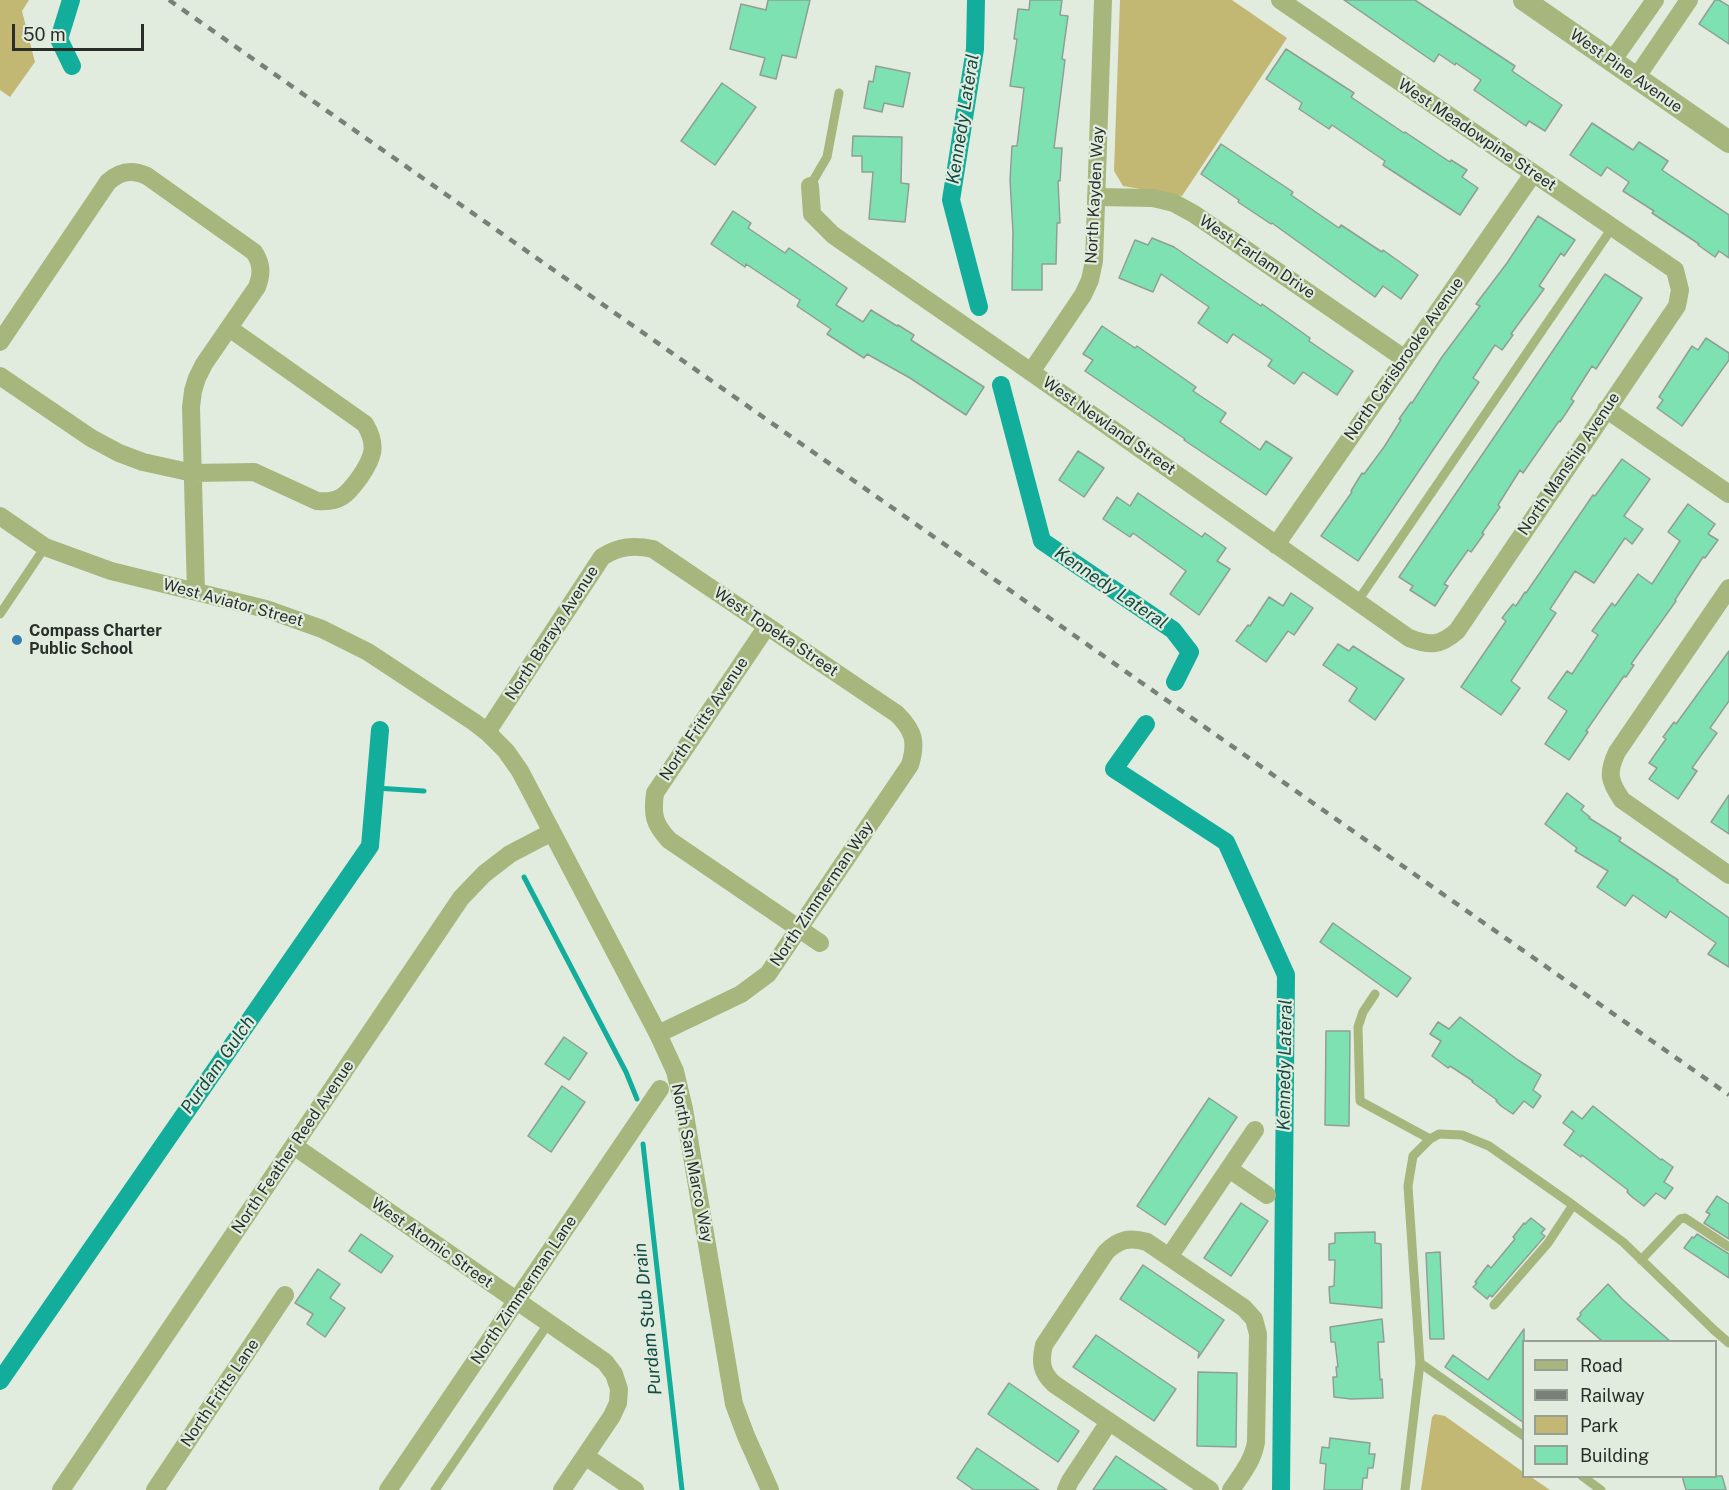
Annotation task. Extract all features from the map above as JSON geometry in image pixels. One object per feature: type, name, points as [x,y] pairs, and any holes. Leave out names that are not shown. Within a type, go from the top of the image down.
[{"type":"street","name":"North Kayden Way","points":[[1031,372],[1083,295],[1090,280],[1094,261],[1103,0]]},
{"type":"street","name":"West Meadowpine Street","points":[[1280,0],[1675,270]]},
{"type":"street","name":"West Pine Avenue","points":[[1524,0],[1729,142]]},
{"type":"street","points":[[1612,61],[1655,0]]},
{"type":"street","points":[[1636,78],[1689,0]]},
{"type":"street","points":[[0,342],[114,176],[127,172],[147,176],[249,248],[258,259],[261,266],[257,287],[204,364],[193,391],[191,407],[196,592]]},
{"type":"street","name":"North Carisbrooke Avenue","points":[[1276,544],[1533,174]]},
{"type":"street","name":"West Newland Street","points":[[810,186],[812,214],[833,235],[1409,638],[1421,643],[1434,644]]},
{"type":"street","name":"West Farlam Drive","points":[[1096,197],[1153,198],[1184,208],[1405,359]]},
{"type":"street","name":"North Manship Avenue","points":[[1434,644],[1447,639],[1457,630],[1677,306],[1680,290],[1675,270]]},
{"type":"street","points":[[0,376],[91,438],[119,453],[151,464],[193,473],[254,472],[317,501],[337,500],[348,493],[368,466],[373,451],[373,443],[365,424],[229,328]]},
{"type":"street","points":[[1606,409],[1729,494]]},
{"type":"street","name":"West Aviator Street","points":[[0,516],[45,548],[111,571],[266,609],[322,629],[368,652],[487,732]]},
{"type":"street","name":"West Topeka Street","points":[[626,546],[653,549],[897,714],[908,725],[914,737]]},
{"type":"street","name":"North Baraya Avenue","points":[[487,732],[602,557],[612,550],[626,546]]},
{"type":"street","points":[[1729,588],[1617,752],[1611,763],[1609,774],[1622,800],[1729,875]]},
{"type":"street","name":"North Fritts Avenue","points":[[767,626],[655,793],[654,816],[660,830],[669,840],[798,928]]},
{"type":"street","name":"North San Marco Way","points":[[487,732],[506,751],[520,771],[658,1034],[675,1071],[684,1109],[734,1404],[770,1490]]},
{"type":"street","name":"North Zimmerman Way","points":[[658,1034],[741,994],[768,974],[910,765],[914,751],[914,737]]},
{"type":"street","name":"North Feather Reed Avenue","points":[[61,1490],[461,898],[484,874],[510,854],[552,832]]},
{"type":"street","points":[[798,928],[820,943]]},
{"type":"street","name":"North Zimmerman Lane","points":[[388,1490],[660,1089]]},
{"type":"street","points":[[1169,1257],[1255,1130]]},
{"type":"street","name":"West Atomic Street","points":[[294,1146],[604,1362],[614,1374],[619,1389],[618,1403],[585,1456]]},
{"type":"street","points":[[1229,1168],[1267,1195]]},
{"type":"street","points":[[1210,1490],[1054,1384],[1042,1368],[1044,1345],[1106,1252],[1114,1244],[1125,1239],[1147,1242],[1244,1308],[1254,1319],[1258,1334],[1256,1442],[1254,1453],[1231,1490]]},
{"type":"street","name":"North Fritts Lane","points":[[155,1490],[285,1295]]},
{"type":"street","points":[[1066,1490],[1070,1480],[1109,1422]]},
{"type":"street","points":[[562,1490],[585,1456],[635,1490]]},
{"type":"lane","points":[[810,186],[827,158],[839,93]]},
{"type":"lane","points":[[1357,602],[1612,228]]},
{"type":"lane","points":[[0,614],[45,548]]},
{"type":"lane","points":[[1375,994],[1363,1012],[1358,1027],[1360,1101],[1430,1139]]},
{"type":"lane","points":[[1405,1490],[1420,1363],[1408,1186],[1413,1156],[1430,1139],[1439,1134],[1462,1135],[1489,1146],[1573,1205],[1623,1242],[1729,1343]]},
{"type":"lane","points":[[1494,1305],[1548,1243],[1573,1205]]},
{"type":"lane","points":[[1641,1260],[1680,1219],[1685,1218],[1729,1247]]},
{"type":"lane","points":[[435,1490],[548,1324]]},
{"type":"lane","points":[[1420,1363],[1522,1435]]},
{"type":"lane","points":[[1585,1478],[1601,1490]]},
{"type":"green space","points":[[0,0],[29,0],[22,11],[35,62],[10,97],[0,90]]},
{"type":"green space","points":[[1120,0],[1232,0],[1287,38],[1182,196],[1123,186],[1114,171]]},
{"type":"green space","points":[[1435,1414],[1445,1416],[1522,1471],[1522,1478],[1532,1478],[1550,1490],[1421,1490],[1432,1417]]},
{"type":"building","points":[[768,0],[810,0],[796,58],[782,55],[776,79],[760,75],[765,58],[730,49],[741,4],[766,10]]},
{"type":"building","points":[[1030,0],[1062,0],[1060,15],[1068,16],[1054,148],[1062,148],[1060,181],[1058,181],[1060,223],[1057,223],[1056,264],[1042,264],[1042,290],[1012,290],[1013,232],[1010,180],[1012,146],[1017,146],[1024,88],[1010,86],[1017,39],[1014,39],[1018,9],[1029,10]]},
{"type":"building","points":[[1344,0],[1415,0],[1515,66],[1512,71],[1562,105],[1545,131],[1529,121],[1526,126],[1474,90],[1481,80],[1439,54],[1434,62]]},
{"type":"building","points":[[1715,0],[1729,6],[1729,44],[1699,24]]},
{"type":"building","points":[[1286,49],[1354,93],[1351,97],[1404,133],[1467,170],[1462,177],[1478,188],[1460,215],[1383,165],[1385,161],[1332,125],[1329,129],[1299,109],[1302,103],[1266,79]]},
{"type":"building","points":[[876,66],[910,73],[903,107],[884,103],[882,112],[864,108],[869,81],[873,82]]},
{"type":"building","points":[[722,83],[756,107],[715,165],[681,141]]},
{"type":"building","points":[[1592,123],[1633,150],[1639,142],[1668,161],[1662,170],[1729,215],[1729,258],[1719,251],[1715,257],[1652,213],[1654,211],[1623,191],[1629,182],[1607,167],[1601,176],[1570,155]]},
{"type":"building","points":[[853,136],[902,137],[901,183],[909,184],[905,222],[869,219],[873,172],[862,172],[862,156],[852,156]]},
{"type":"building","points":[[1221,144],[1293,192],[1291,195],[1339,228],[1341,225],[1382,252],[1383,250],[1418,275],[1401,299],[1383,286],[1375,297],[1201,174]]},
{"type":"building","points":[[733,211],[751,223],[748,228],[785,253],[789,248],[847,288],[836,305],[863,322],[871,310],[914,335],[911,340],[984,387],[966,415],[910,378],[867,354],[864,358],[827,334],[831,329],[797,306],[800,300],[711,244]]},
{"type":"building","points":[[1538,216],[1575,240],[1564,256],[1561,253],[1539,286],[1544,289],[1502,350],[1495,345],[1473,378],[1479,382],[1358,561],[1321,536],[1352,492],[1362,473],[1364,474],[1384,447],[1401,420],[1399,419],[1480,306],[1476,304]]},
{"type":"building","points":[[1152,238],[1174,247],[1261,306],[1262,304],[1310,338],[1309,341],[1353,371],[1337,395],[1303,372],[1294,384],[1268,366],[1272,360],[1233,334],[1227,343],[1198,323],[1209,307],[1161,274],[1153,292],[1119,278],[1135,240],[1148,245]]},
{"type":"building","points":[[1605,274],[1642,298],[1596,369],[1592,366],[1571,399],[1574,401],[1560,422],[1523,473],[1520,470],[1498,505],[1500,507],[1482,533],[1484,534],[1471,552],[1468,550],[1444,584],[1448,586],[1435,606],[1410,590],[1413,586],[1399,577]]},
{"type":"building","points":[[1102,326],[1135,348],[1137,346],[1196,387],[1193,391],[1226,413],[1220,422],[1260,450],[1266,441],[1292,458],[1266,495],[1085,371],[1093,360],[1083,354]]},
{"type":"building","points":[[1706,338],[1729,353],[1729,360],[1682,426],[1657,408],[1663,400],[1659,397],[1692,346],[1698,350]]},
{"type":"building","points":[[1078,451],[1104,468],[1084,497],[1059,480]]},
{"type":"building","points":[[1622,459],[1650,479],[1624,516],[1643,529],[1632,544],[1625,538],[1594,583],[1575,571],[1550,609],[1556,613],[1511,681],[1520,688],[1501,715],[1461,687],[1506,621],[1502,618],[1526,593],[1593,495],[1595,496]]},
{"type":"building","points":[[1138,493],[1202,537],[1205,533],[1226,548],[1217,561],[1230,569],[1199,615],[1170,594],[1186,571],[1133,533],[1130,537],[1103,519],[1117,497],[1130,506]]},
{"type":"building","points":[[1688,504],[1715,524],[1708,534],[1718,540],[1705,558],[1703,557],[1676,601],[1631,664],[1634,665],[1586,731],[1588,732],[1569,760],[1545,744],[1567,711],[1548,698],[1567,671],[1572,674],[1598,635],[1592,631],[1612,603],[1615,606],[1638,574],[1652,584],[1680,541],[1668,532]]},
{"type":"building","points":[[1291,593],[1313,608],[1294,635],[1288,631],[1266,662],[1236,641],[1248,625],[1250,626],[1269,597],[1283,606]]},
{"type":"building","points":[[1338,644],[1349,651],[1353,646],[1404,679],[1375,720],[1349,701],[1357,688],[1323,665]]},
{"type":"building","points":[[1729,651],[1729,701],[1710,728],[1717,733],[1692,768],[1697,771],[1678,799],[1649,779],[1657,768],[1649,763],[1666,739],[1663,737],[1674,722],[1676,724]]},
{"type":"building","points":[[1567,793],[1584,806],[1581,810],[1589,818],[1621,838],[1619,841],[1678,880],[1729,918],[1729,967],[1708,954],[1716,943],[1670,911],[1666,918],[1633,895],[1625,906],[1597,887],[1608,871],[1575,851],[1577,848],[1545,824]]},
{"type":"building","points":[[1729,795],[1729,834],[1711,822]]},
{"type":"building","points":[[1333,923],[1411,978],[1397,997],[1320,942]]},
{"type":"building","points":[[1460,1017],[1541,1075],[1533,1090],[1541,1096],[1533,1108],[1524,1101],[1513,1114],[1473,1081],[1450,1066],[1448,1068],[1432,1056],[1441,1041],[1430,1034],[1438,1022],[1449,1029]]},
{"type":"building","points":[[1326,1031],[1350,1031],[1349,1126],[1325,1125]]},
{"type":"building","points":[[564,1037],[587,1053],[569,1080],[545,1064]]},
{"type":"building","points":[[562,1086],[585,1102],[551,1152],[528,1136]]},
{"type":"building","points":[[1209,1098],[1237,1117],[1165,1225],[1137,1206]]},
{"type":"building","points":[[1593,1106],[1673,1167],[1664,1182],[1673,1188],[1665,1199],[1656,1193],[1644,1206],[1627,1192],[1628,1190],[1582,1155],[1581,1157],[1564,1145],[1574,1131],[1563,1123],[1572,1111],[1582,1119]]},
{"type":"building","points":[[1717,1196],[1729,1204],[1729,1239],[1704,1223],[1710,1214],[1706,1212]]},
{"type":"building","points":[[1241,1203],[1268,1221],[1231,1276],[1204,1258]]},
{"type":"building","points":[[1531,1218],[1545,1229],[1541,1233],[1545,1236],[1492,1297],[1490,1295],[1487,1299],[1473,1287],[1477,1283],[1475,1282],[1488,1265],[1491,1268],[1515,1239],[1513,1237],[1524,1223]]},
{"type":"building","points":[[1375,1232],[1375,1243],[1381,1244],[1382,1308],[1330,1303],[1329,1287],[1334,1286],[1335,1260],[1329,1260],[1329,1244],[1335,1243],[1335,1233]]},
{"type":"building","points":[[361,1234],[393,1256],[381,1273],[349,1251]]},
{"type":"building","points":[[1697,1234],[1729,1254],[1729,1278],[1684,1248]]},
{"type":"building","points":[[1440,1252],[1444,1339],[1430,1339],[1426,1253]]},
{"type":"building","points":[[1143,1265],[1224,1320],[1198,1358],[1199,1352],[1120,1299]]},
{"type":"building","points":[[318,1269],[340,1284],[330,1298],[345,1308],[325,1337],[307,1324],[313,1314],[295,1303]]},
{"type":"building","points":[[1608,1284],[1669,1340],[1601,1340],[1577,1319]]},
{"type":"building","points":[[1382,1319],[1384,1342],[1378,1342],[1383,1398],[1334,1397],[1333,1377],[1337,1377],[1336,1367],[1338,1367],[1335,1342],[1331,1342],[1330,1327]]},
{"type":"building","points":[[1524,1329],[1522,1422],[1445,1367],[1453,1355],[1488,1380]]},
{"type":"building","points":[[1096,1335],[1176,1389],[1154,1421],[1073,1367]]},
{"type":"building","points":[[1198,1372],[1237,1373],[1236,1447],[1197,1446]]},
{"type":"building","points":[[1009,1383],[1079,1431],[1058,1462],[988,1414]]},
{"type":"building","points":[[1330,1438],[1370,1443],[1369,1454],[1375,1454],[1373,1468],[1368,1468],[1367,1478],[1363,1478],[1362,1490],[1324,1490],[1326,1464],[1320,1463],[1322,1447],[1329,1448]]},
{"type":"building","points":[[977,1448],[1039,1490],[974,1490],[957,1478]]},
{"type":"building","points":[[1116,1456],[1167,1490],[1093,1490]]},
{"type":"building","points":[[1722,1476],[1726,1490],[1686,1490],[1683,1478]]},
{"type":"waterway","name":"Purdam Gulch","points":[[71,0],[59,39],[72,66]]},
{"type":"waterway","name":"Kennedy Lateral","points":[[976,0],[975,49],[951,200],[979,307]]},
{"type":"waterway","name":"Kennedy Lateral","points":[[1001,385],[1042,541],[1173,630],[1190,652],[1175,682]]},
{"type":"waterway","name":"Kennedy Lateral","points":[[1146,724],[1114,769],[1226,842],[1286,975],[1281,1490]]},
{"type":"waterway","name":"Purdam Gulch","points":[[0,1381],[370,846],[380,730]]},
{"type":"waterway","name":"Purdam Stub Drain","points":[[375,788],[424,791]]},
{"type":"waterway","name":"Purdam Stub Drain","points":[[524,877],[626,1072],[637,1099]]},
{"type":"waterway","name":"Purdam Stub Drain","points":[[643,1144],[682,1490]]},
{"type":"railway","points":[[169,0],[1729,1095]]},
{"type":"place","name":"Compass Charter Public School","points":[[17,640]]}]
